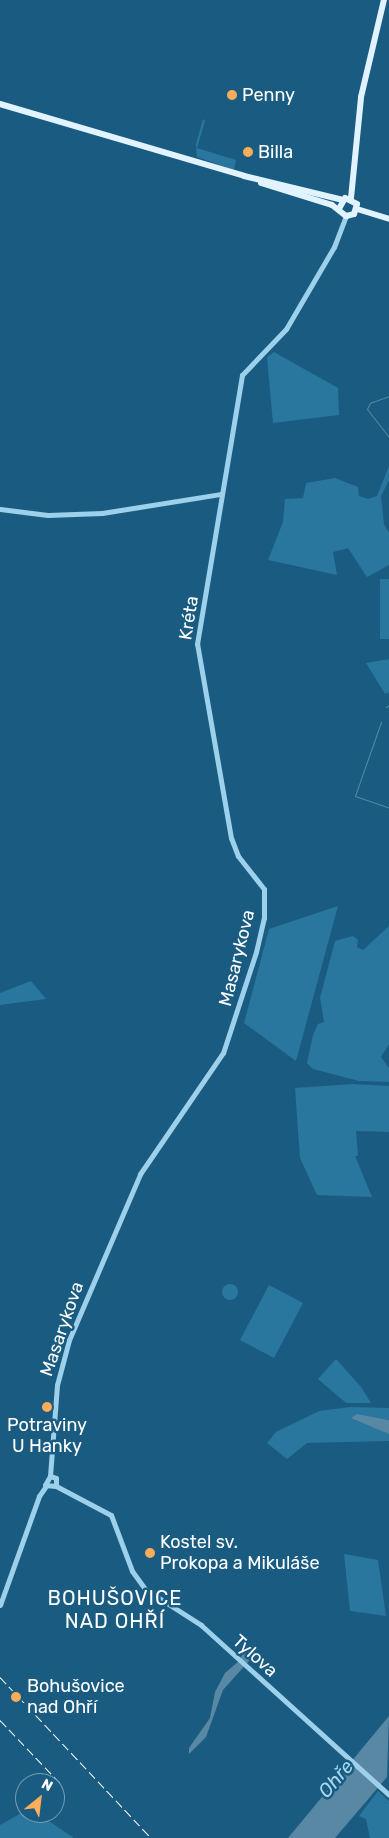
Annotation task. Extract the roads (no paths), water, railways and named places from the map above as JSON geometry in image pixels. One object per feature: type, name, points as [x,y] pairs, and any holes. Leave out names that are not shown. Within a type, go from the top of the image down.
[{"type":"main road","points":[[384,0],[361,97],[351,198],[358,209],[389,219]]},
{"type":"main road","points":[[0,104],[244,176],[343,200],[351,198]]},
{"type":"main road","points":[[244,176],[339,209],[346,216],[358,209]]},
{"type":"main road","points":[[339,209],[343,200]]},
{"type":"street","name":"Kréta","points":[[264,889],[238,856],[231,838],[197,652],[221,494],[242,376],[294,316],[334,247],[346,216]]},
{"type":"street","points":[[0,510],[48,515],[102,513],[221,494]]},
{"type":"street","name":"Masarykova","points":[[50,1476],[52,1425],[64,1355],[129,1197],[152,1153],[204,1086],[223,1053],[247,987],[264,918],[264,889]]},
{"type":"street","points":[[0,1605],[39,1496],[46,1486],[45,1480],[50,1476],[56,1478],[56,1486],[46,1486]]},
{"type":"street","name":"Tylova","points":[[56,1486],[107,1511],[118,1528],[127,1556],[145,1589],[201,1625],[388,1794]]},
{"type":"waterway","points":[[389,396],[370,403],[367,409],[389,437]]},
{"type":"waterway","points":[[381,722],[355,796],[389,808]]},
{"type":"railway","points":[[0,1677],[151,1838]]},
{"type":"railway","points":[[0,1720],[51,1773]]},
{"type":"place","name":"Penny","points":[[232,95]]},
{"type":"place","name":"Billa","points":[[248,152]]},
{"type":"place","name":"Potraviny U Hanky","points":[[47,1407]]},
{"type":"place","name":"Kostel sv. Prokopa a Mikuláše","points":[[150,1553]]},
{"type":"place","name":"Bohušovice nad Ohří","points":[[16,1697]]},
{"type":"district","name":"BOHUŠOVICE NAD OHŘÍ","points":[[115,1610]]},
{"type":"water label","name":"Ohře","points":[[336,1779]]}]
